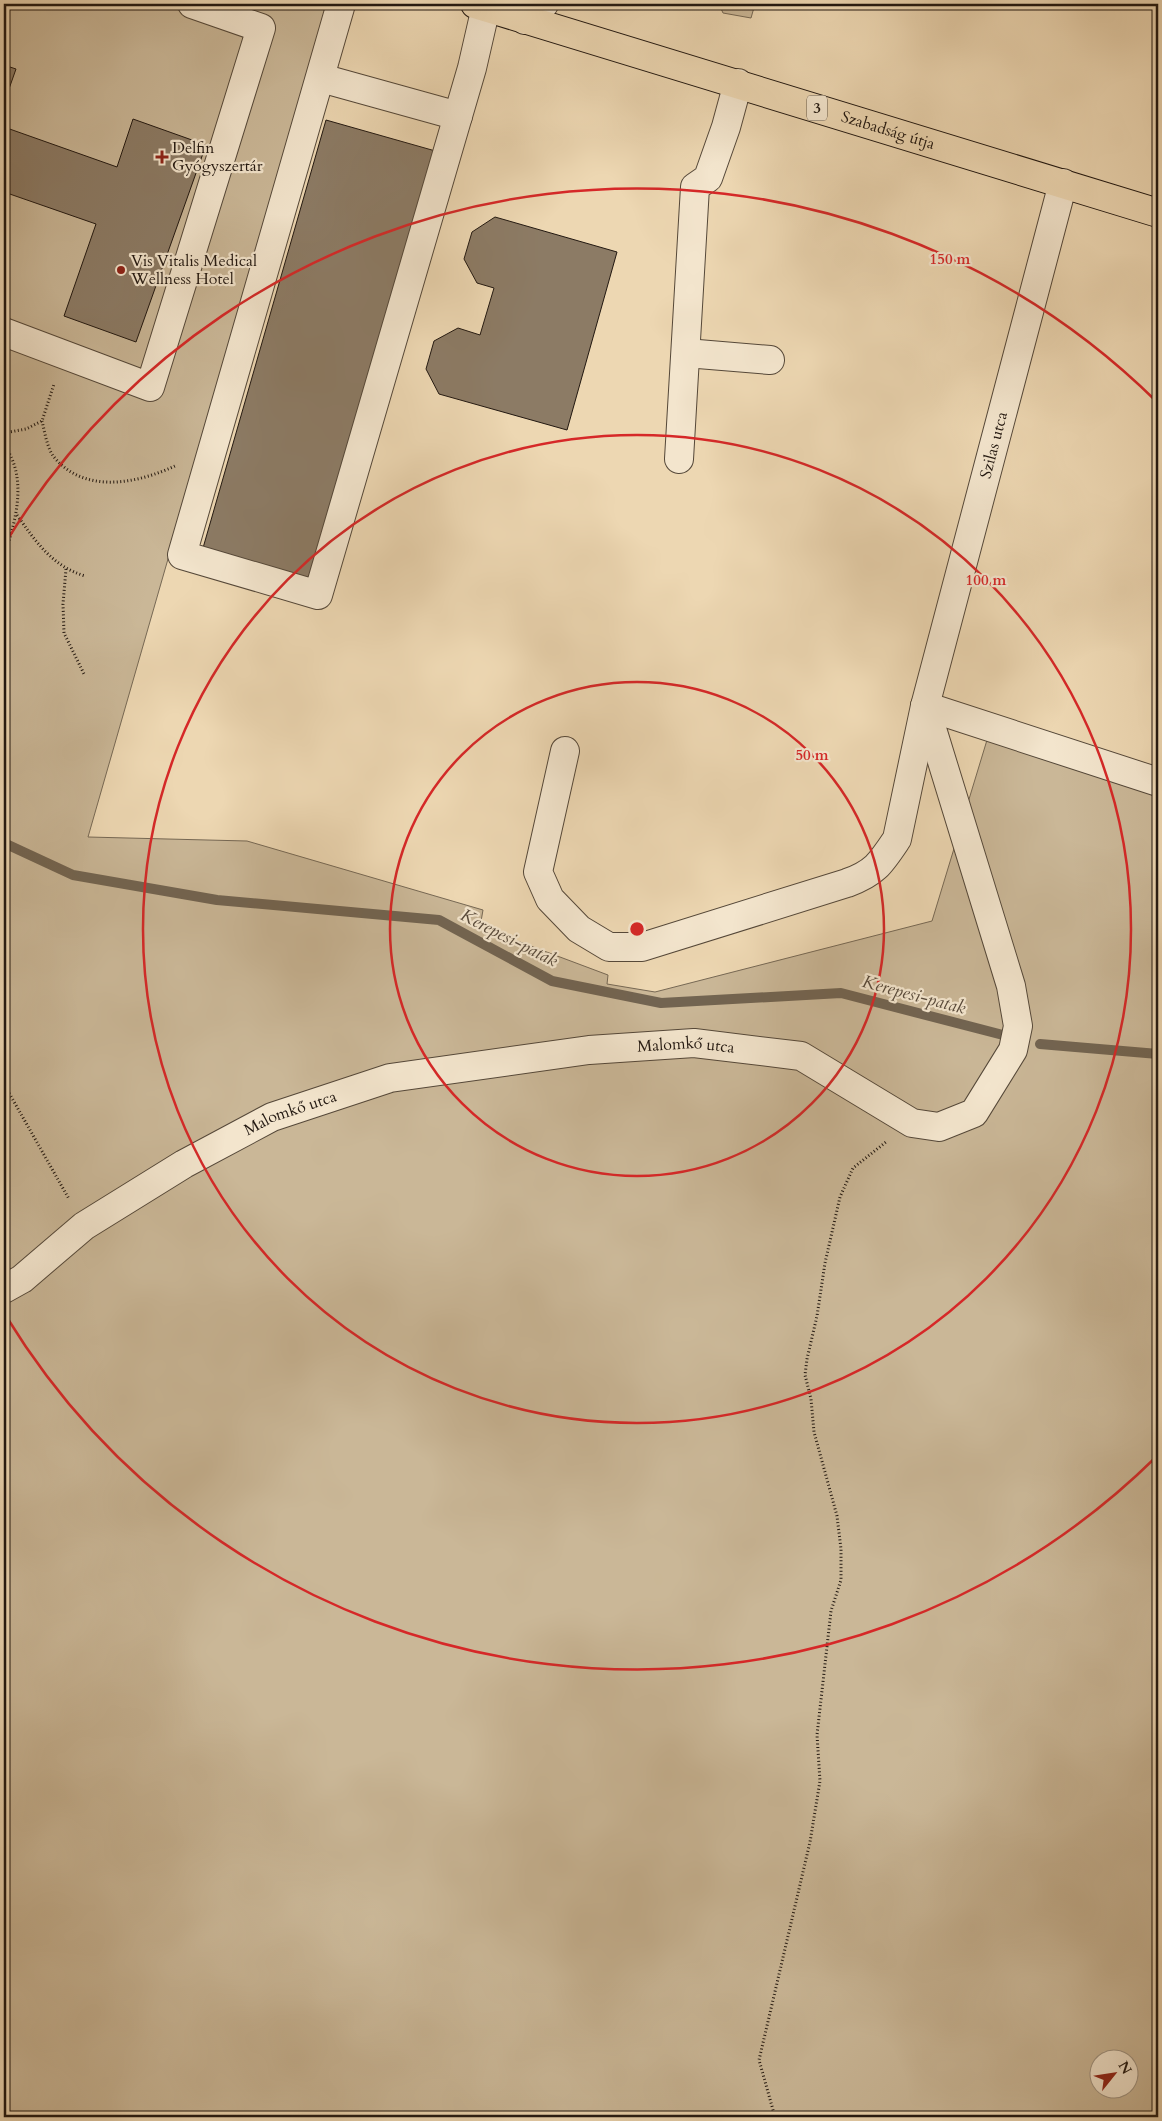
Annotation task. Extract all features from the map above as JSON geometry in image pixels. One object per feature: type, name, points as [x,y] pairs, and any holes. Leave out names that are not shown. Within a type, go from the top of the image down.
[{"type":"main road","name":"Szabadság útja","points":[[480,5],[535,12],[738,83],[1158,214]]},
{"type":"street","points":[[4,332],[150,387],[261,28],[192,4]]},
{"type":"street","points":[[341,4],[182,555],[318,595],[472,68],[480,5]]},
{"type":"street","points":[[321,78],[458,116]]},
{"type":"street","points":[[679,460],[696,187],[708,178],[738,83]]},
{"type":"street","name":"Szilas utca","points":[[565,751],[538,872],[550,899],[579,929],[608,947],[642,947],[868,876],[885,858],[897,839],[925,706],[1063,183]]},
{"type":"street","points":[[686,353],[770,360]]},
{"type":"street","points":[[925,706],[1158,782]]},
{"type":"street","name":"Malomkő utca","points":[[10,1289],[84,1226],[184,1164],[272,1118],[390,1078],[589,1050],[694,1043],[801,1056],[912,1123],[939,1127],[974,1114],[1013,1050],[1018,1026],[1011,986],[925,706]]},
{"type":"path","points":[[63,355],[42,421],[46,440],[54,457],[70,471],[104,484],[155,476],[177,466]]},
{"type":"path","points":[[4,433],[26,429],[42,421]]},
{"type":"path","points":[[4,445],[14,466],[17,481],[17,514],[6,550]]},
{"type":"path","points":[[17,514],[37,543],[56,563],[85,576]]},
{"type":"path","points":[[66,569],[63,604],[64,633],[84,676]]},
{"type":"path","points":[[4,1084],[84,1226]]},
{"type":"path","points":[[775,2117],[759,2060],[810,1842],[820,1781],[817,1735],[826,1653],[831,1611],[841,1580],[841,1549],[837,1516],[814,1432],[812,1399],[805,1375],[807,1359],[818,1316],[826,1263],[840,1197],[853,1168],[912,1123]]},
{"type":"shaded area","points":[[4,4],[304,4],[326,10],[88,837],[247,841],[483,910],[480,927],[608,975],[607,984],[655,992],[932,921],[987,740],[1158,792],[1158,2117],[4,2117]]},
{"type":"shaded area","points":[[719,4],[755,4],[751,18],[723,13]]},
{"type":"building","points":[[4,65],[16,69],[4,103]]},
{"type":"building","name":"Vis Vitalis Medical Wellness Hotel","points":[[133,119],[206,145],[136,342],[64,316],[96,224],[4,192],[4,127],[117,167]]},
{"type":"building","points":[[326,120],[446,154],[312,579],[203,548]]},
{"type":"building","points":[[495,217],[617,252],[567,430],[439,394],[426,369],[434,341],[458,328],[480,335],[494,288],[477,283],[464,259],[472,232]]},
{"type":"waterway","name":"Kerepesi-patak","points":[[4,843],[73,875],[217,900],[439,920],[552,981],[661,1003],[841,993],[1003,1035]]},
{"type":"waterway","name":"Kerepesi-patak","points":[[1040,1044],[1158,1054]]},
{"type":"place","name":"Delfin Gyógyszertár","points":[[162,157]]},
{"type":"place","name":"Vis Vitalis Medical Wellness Hotel","points":[[121,270]]}]
